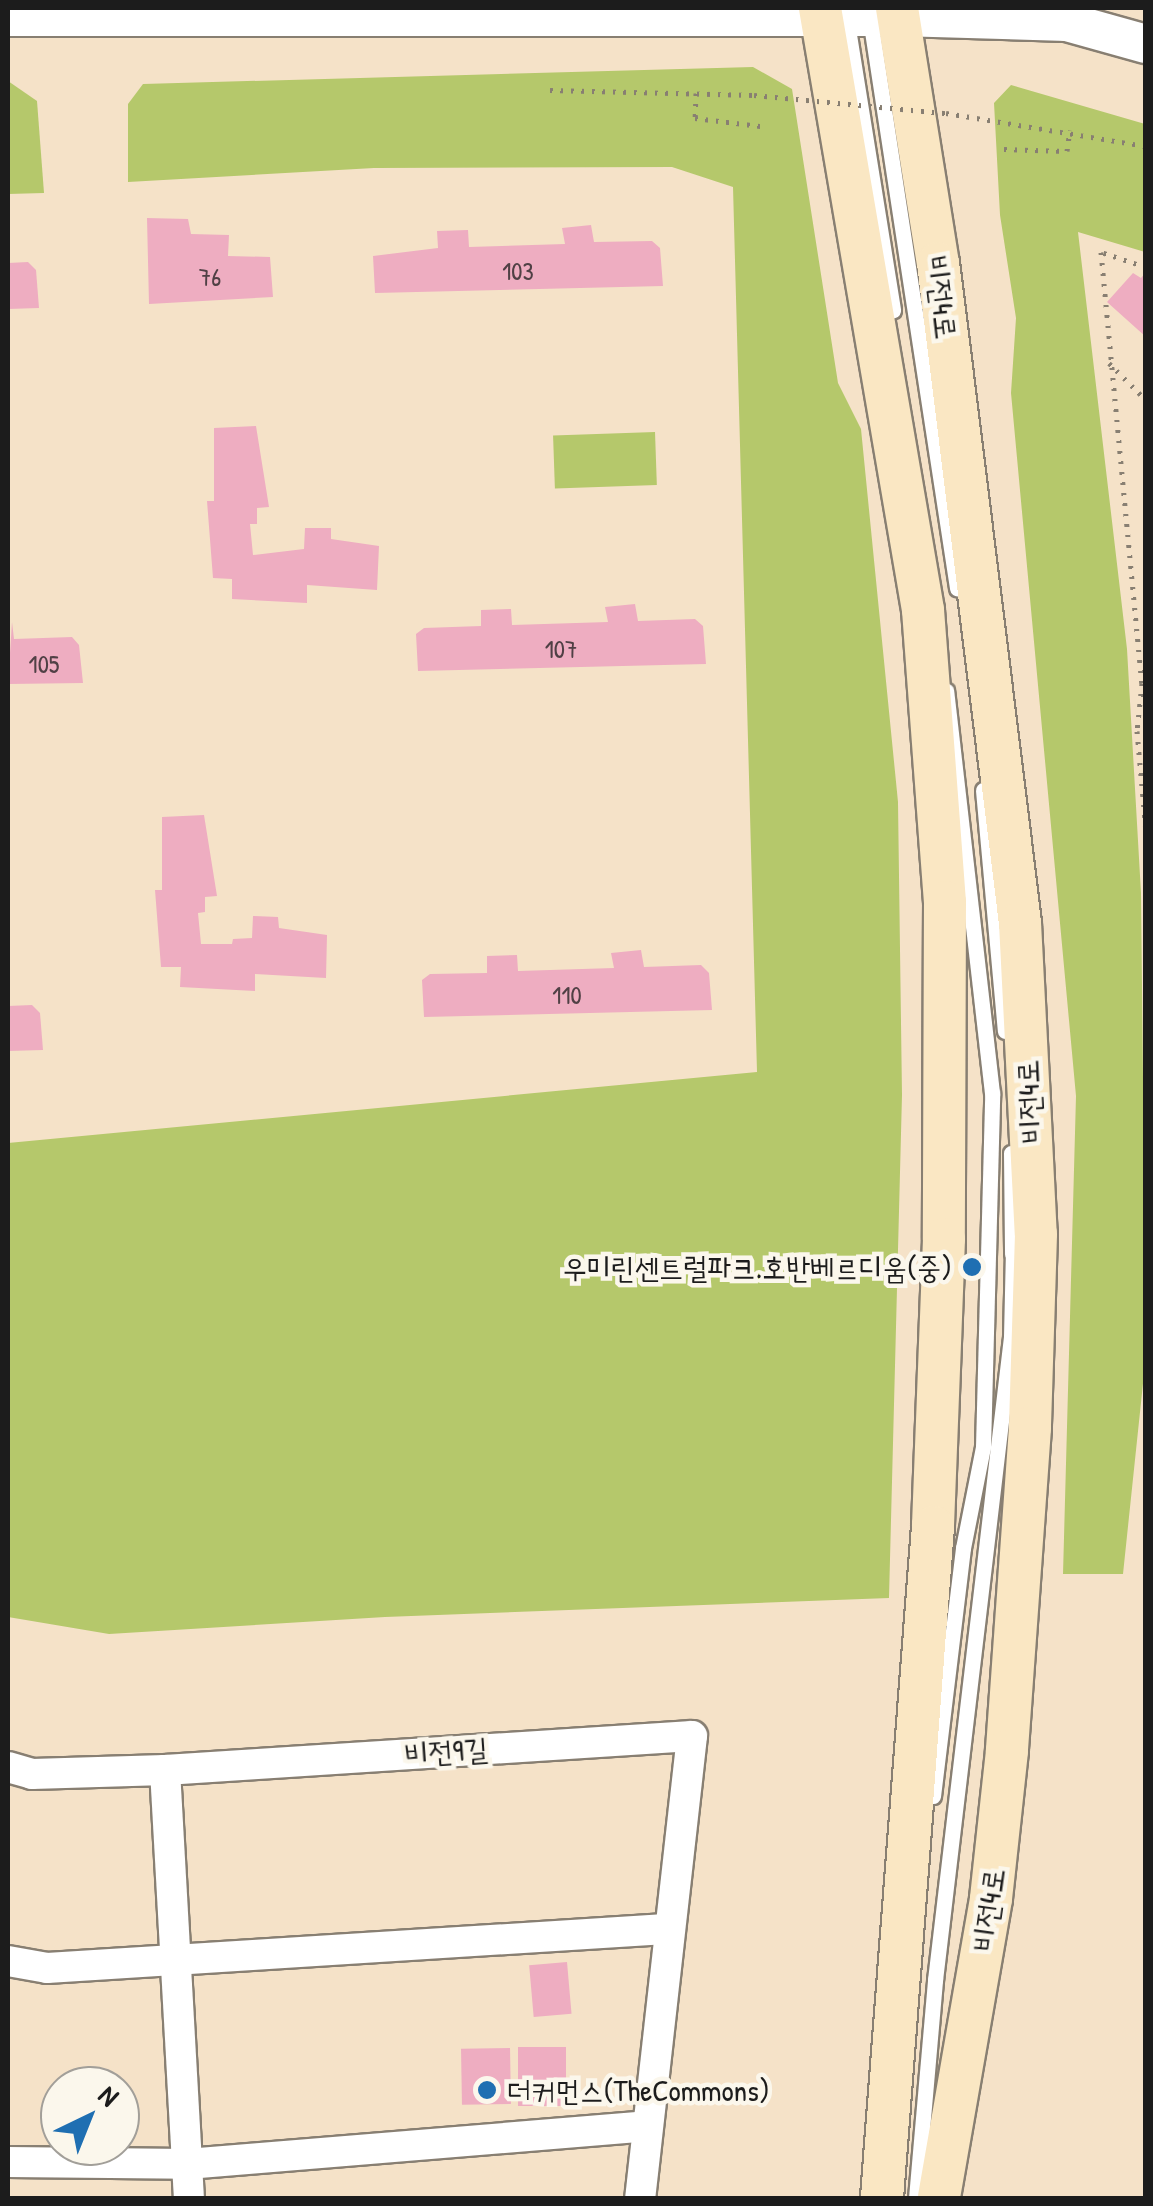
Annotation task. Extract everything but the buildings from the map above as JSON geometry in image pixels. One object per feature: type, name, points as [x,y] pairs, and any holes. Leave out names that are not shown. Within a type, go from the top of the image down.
[{"type":"main road","points":[[859,12],[942,612],[944,1239],[932,1527],[882,2198]]},
{"type":"main road","name":"비전4로","points":[[859,12],[938,262],[1020,924],[1033,1172],[1030,1428],[1007,1751],[991,1899],[939,2198]]},
{"type":"street","points":[[8,16],[859,12],[1067,22],[1146,44]]},
{"type":"street","name":"비전9길","points":[[8,1767],[32,1774],[165,1770],[692,1736],[666,1928],[640,2198]]},
{"type":"street","points":[[165,1770],[180,1962],[189,2198]]},
{"type":"street","points":[[8,1961],[47,1968],[180,1962],[666,1928]]},
{"type":"street","points":[[8,2162],[187,2164],[646,2126]]},
{"type":"lane","points":[[859,12],[896,329]]},
{"type":"lane","points":[[901,368],[952,712]]},
{"type":"lane","points":[[900,2198],[930,1816],[962,1548],[983,1448],[988,1323],[992,1093],[942,612]]},
{"type":"lane","points":[[967,654],[979,751]]},
{"type":"lane","points":[[916,2198],[937,1960],[1010,1337],[1011,1096],[981,770]]},
{"type":"lane","points":[[1012,1254],[1033,1172]]},
{"type":"lane","points":[[904,1908],[930,1816]]},
{"type":"path","points":[[550,90],[696,93],[946,112],[1070,130],[1146,146]]},
{"type":"path","points":[[696,93],[695,118],[767,127]]},
{"type":"path","points":[[1004,150],[1067,152],[1070,130]]},
{"type":"path","points":[[1146,266],[1101,252],[1136,631],[1146,832]]},
{"type":"path","points":[[1109,363],[1146,400]]},
{"type":"path","points":[[1136,631],[1146,625]]},
{"type":"green space","points":[[753,67],[792,89],[838,383],[861,429],[898,802],[902,1095],[889,1598],[385,1617],[109,1634],[8,1617],[8,1143],[757,1072],[733,187],[672,167],[374,168],[128,182],[128,104],[143,84]]},
{"type":"green space","points":[[8,81],[37,101],[44,193],[8,194]]},
{"type":"green space","points":[[1011,85],[1145,124],[1145,252],[1078,232],[1127,649],[1141,893],[1146,1355],[1123,1574],[1063,1574],[1076,1096],[1011,393],[1016,318],[1000,215],[994,103]]},
{"type":"green space","points":[[655,432],[657,485],[555,489],[553,436]]},
{"type":"place","name":"우미린센트럴파크.호반베르디움(중)","points":[[972,1267]]},
{"type":"place","name":"더커먼스(TheCommons)","points":[[487,2090]]}]
